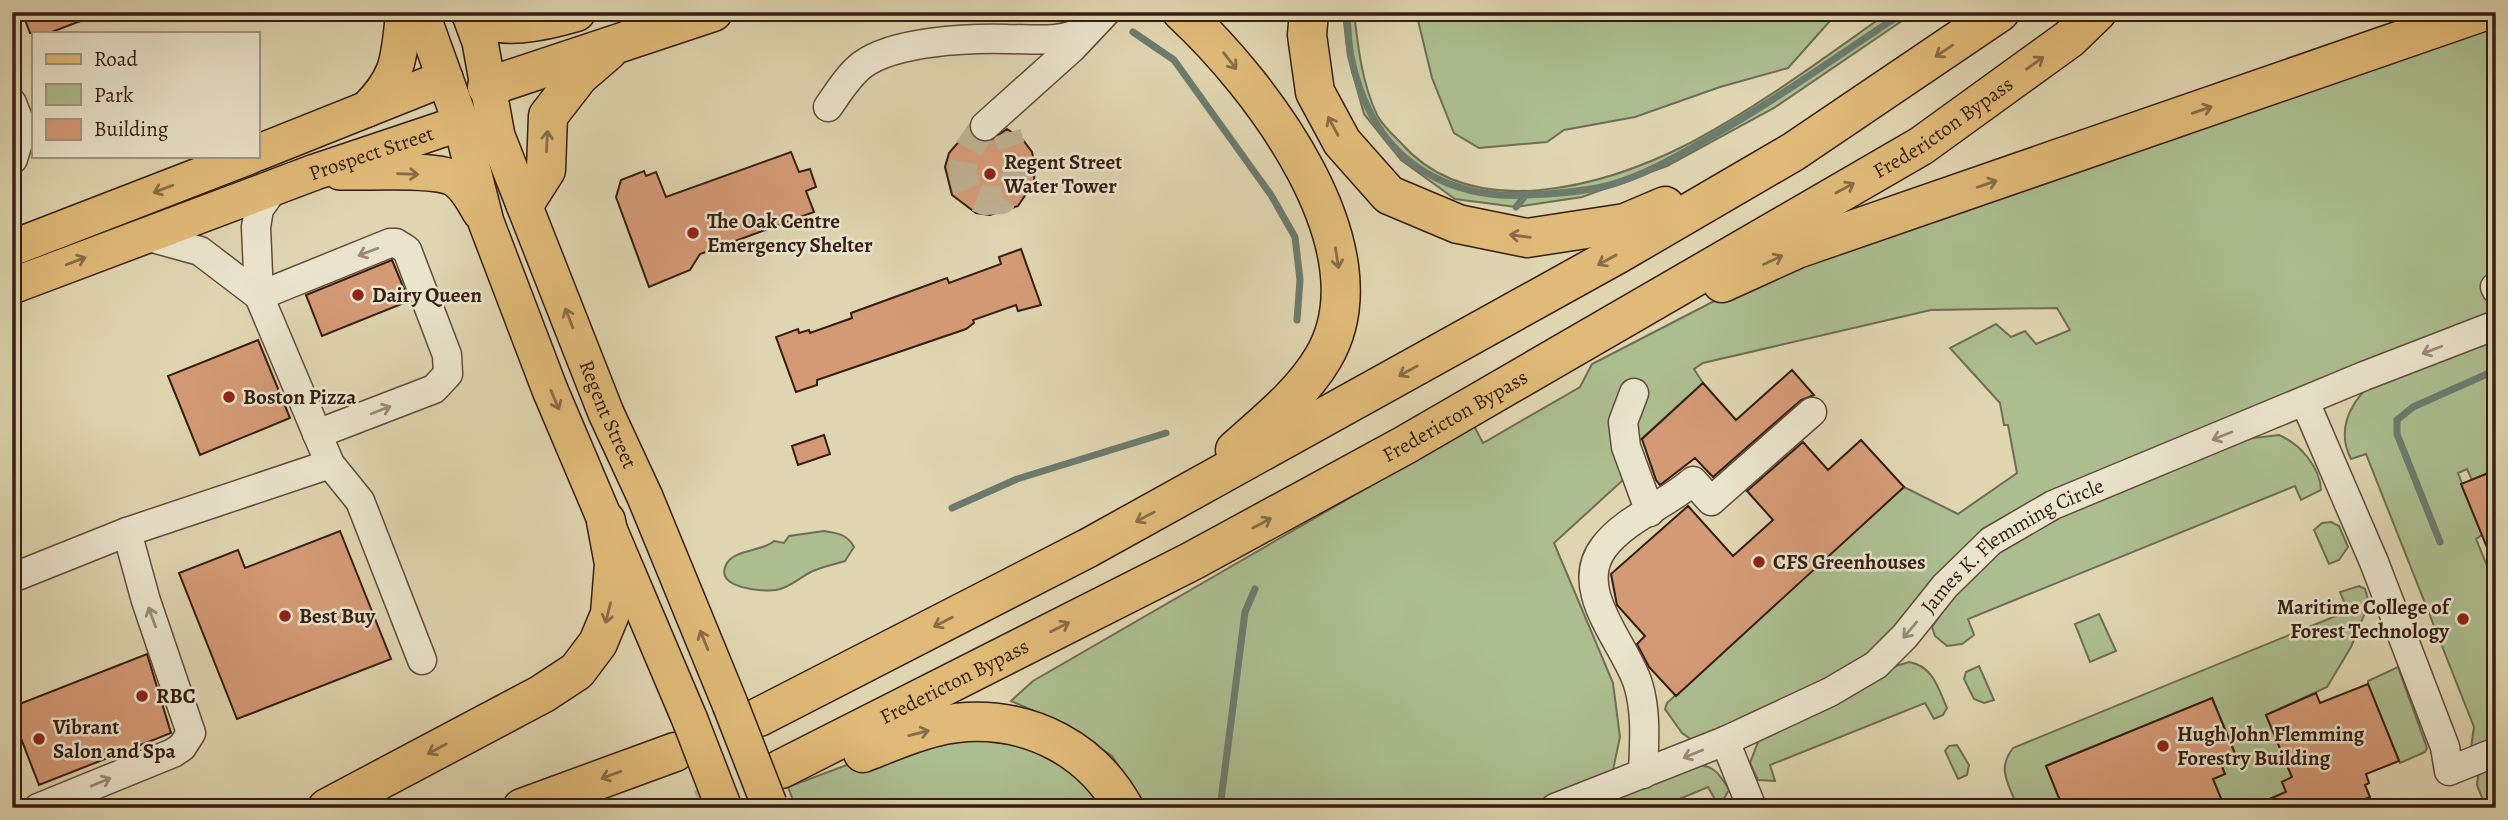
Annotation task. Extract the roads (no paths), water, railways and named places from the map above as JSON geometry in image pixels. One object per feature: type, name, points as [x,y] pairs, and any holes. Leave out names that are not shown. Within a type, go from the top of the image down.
[{"type":"highway","points":[[469,12],[480,20],[502,23],[551,19],[576,12]]},
{"type":"highway","points":[[487,87],[713,12]]},
{"type":"highway","points":[[1182,12],[1220,47],[1252,88],[1294,152],[1317,192],[1335,239],[1340,277],[1338,315],[1324,358],[1287,403],[1184,495]]},
{"type":"highway","points":[[1309,12],[1307,35],[1315,92],[1342,142],[1389,195],[1458,225],[1527,238],[1625,223],[1793,152]]},
{"type":"highway","points":[[745,710],[1184,495],[1793,152],[2000,12]]},
{"type":"highway","name":"Fredericton Bypass","points":[[776,791],[1405,445],[1719,260],[1920,146],[2069,39],[2098,12]]},
{"type":"highway","points":[[1405,445],[1692,297],[1797,249],[2482,12]]},
{"type":"highway","points":[[525,203],[545,170],[548,116],[579,76],[620,41]]},
{"type":"highway","points":[[327,808],[542,694],[577,671],[598,643],[610,614],[614,564],[606,521]]},
{"type":"highway","points":[[776,791],[913,733],[966,722],[990,723],[1016,726],[1063,742],[1098,771],[1124,808]]},
{"type":"highway","points":[[522,808],[682,736]]},
{"type":"main road","points":[[367,109],[387,89],[397,65],[404,12]]},
{"type":"main road","points":[[421,12],[461,122],[486,222],[550,390],[606,521],[682,736],[724,808]]},
{"type":"main road","name":"Regent Street","points":[[469,12],[480,43],[497,136],[606,412],[745,710],[776,791]]},
{"type":"main road","points":[[445,78],[487,87]]},
{"type":"main road","name":"Prospect Street","points":[[259,152],[445,78]]},
{"type":"main road","name":"Prospect Street","points":[[12,286],[142,235],[461,122],[487,87]]},
{"type":"main road","points":[[12,248],[245,158]]},
{"type":"main road","points":[[315,172],[436,175],[453,178],[467,189],[486,222]]},
{"type":"street","points":[[996,129],[1011,105],[1072,48],[1095,20]]},
{"type":"street","points":[[828,107],[861,66],[887,52],[942,43],[1073,37],[1095,20]]},
{"type":"street","points":[[12,103],[22,129],[13,159]]},
{"type":"street","points":[[274,188],[259,209],[256,227],[259,296],[330,464],[360,501],[422,660]]},
{"type":"street","points":[[142,235],[200,251],[259,296]]},
{"type":"street","points":[[259,296],[390,243],[396,243],[407,250],[447,355],[448,374],[434,389],[317,434]]},
{"type":"street","name":"James K. Flemming Circle","points":[[1555,808],[1725,741],[1830,691],[1876,665],[1905,636],[1945,586],[1991,541],[2016,524],[2053,505],[2496,325]]},
{"type":"street","points":[[1634,393],[1623,422],[1626,447],[1650,512]]},
{"type":"street","points":[[2305,402],[2374,562],[2445,747],[2449,771],[2496,752]]},
{"type":"street","points":[[1643,774],[1644,712],[1638,683],[1593,588],[1593,566],[1603,548],[1622,529],[1677,495],[1693,481],[1712,501],[1812,412]]},
{"type":"street","points":[[12,578],[127,532],[330,464]]},
{"type":"street","points":[[38,808],[173,753],[182,747],[191,733],[146,601],[127,532]]},
{"type":"street","points":[[1725,741],[1752,808]]},
{"type":"waterway","points":[[914,14],[930,12]]},
{"type":"waterway","points":[[1348,12],[1350,50],[1367,107],[1400,153],[1413,164],[1443,181],[1475,191],[1509,195],[1586,190],[1645,172],[1757,109],[1904,12]]},
{"type":"waterway","points":[[1133,32],[1174,60],[1271,195],[1295,237],[1300,280],[1297,320]]},
{"type":"waterway","points":[[1516,207],[1526,195]]},
{"type":"waterway","points":[[2440,542],[2397,434],[2397,420],[2413,407],[2496,370]]},
{"type":"waterway","points":[[952,508],[1017,479],[1166,433]]},
{"type":"waterway","points":[[1220,808],[1245,612],[1255,589]]},
{"type":"tunnel","points":[[985,126],[968,151],[963,166],[963,175],[970,195],[985,201],[1002,200],[1014,182],[1015,160],[1007,133]]},
{"type":"tunnel","points":[[702,808],[781,769]]},
{"type":"place","name":"Regent Street Water Tower","points":[[990,174]]},
{"type":"place","name":"The Oak Centre Emergency Shelter","points":[[693,233]]},
{"type":"place","name":"Dairy Queen","points":[[358,295]]},
{"type":"place","name":"Boston Pizza","points":[[229,397]]},
{"type":"place","name":"CFS Greenhouses","points":[[1759,562]]},
{"type":"place","name":"Best Buy","points":[[285,616]]},
{"type":"place","name":"Maritime College of Forest Technology","points":[[2463,619]]},
{"type":"place","name":"RBC","points":[[142,696]]},
{"type":"place","name":"Vibrant Salon and Spa","points":[[39,739]]},
{"type":"place","name":"Hugh John Flemming Forestry Building","points":[[2163,746]]}]
